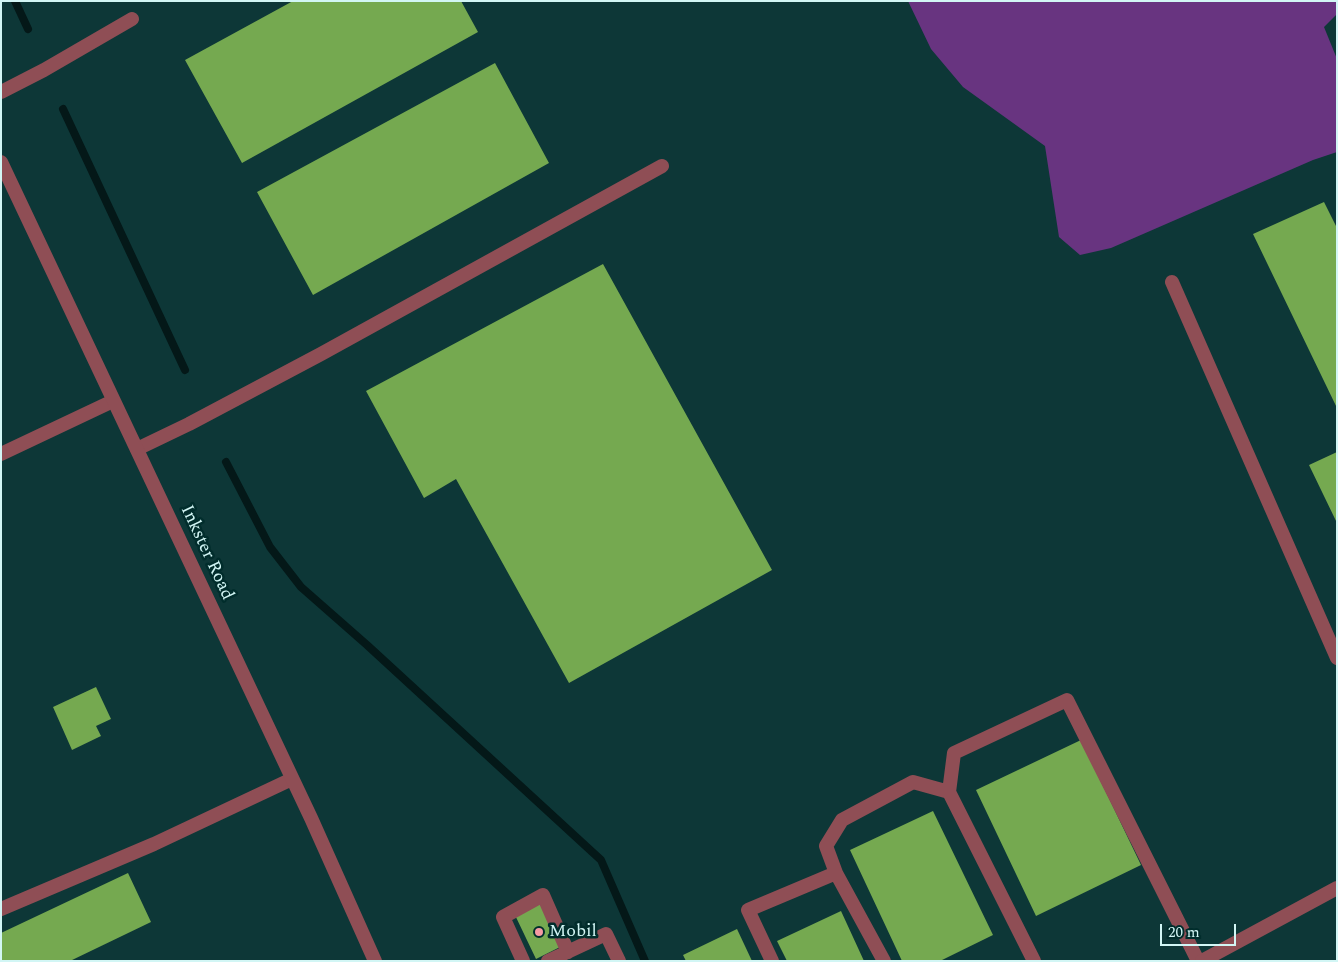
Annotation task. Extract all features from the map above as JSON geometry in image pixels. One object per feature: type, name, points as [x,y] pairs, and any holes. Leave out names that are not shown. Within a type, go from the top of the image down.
[{"type":"street","points":[[1,92],[44,70],[132,19]]},
{"type":"street","name":"Inkster Road","points":[[1,162],[292,779],[375,961]]},
{"type":"street","points":[[136,449],[189,424],[303,363],[662,166]]},
{"type":"street","points":[[1172,282],[1337,658]]},
{"type":"street","points":[[1,454],[113,402]]},
{"type":"street","points":[[1034,961],[949,792],[954,753],[1067,700],[1200,961],[1337,888]]},
{"type":"street","points":[[1,910],[154,844],[292,779]]},
{"type":"street","points":[[884,961],[836,873],[826,846],[842,820],[913,782],[949,792]]},
{"type":"street","points":[[772,961],[748,910],[836,873]]},
{"type":"street","points":[[523,961],[517,934],[503,917],[542,895],[550,919],[568,952]]},
{"type":"street","points":[[548,961],[606,934],[619,961]]},
{"type":"shaded area","points":[[908,1],[1337,1],[1337,14],[1324,27],[1337,59],[1337,152],[1313,160],[1111,248],[1080,255],[1059,237],[1045,146],[963,87],[931,49]]},
{"type":"building","points":[[293,1],[461,1],[478,32],[242,163],[185,60]]},
{"type":"building","points":[[495,63],[549,163],[313,295],[257,192]]},
{"type":"building","points":[[1324,202],[1337,228],[1337,408],[1253,234]]},
{"type":"building","points":[[603,264],[772,570],[569,683],[456,479],[424,498],[366,391]]},
{"type":"building","points":[[1337,452],[1337,523],[1309,465]]},
{"type":"building","points":[[96,687],[111,719],[96,726],[101,736],[72,750],[53,707]]},
{"type":"building","points":[[1081,740],[1141,865],[1036,916],[976,790]]},
{"type":"building","points":[[933,811],[993,935],[940,961],[902,961],[850,850]]},
{"type":"building","points":[[128,873],[151,922],[70,961],[1,961],[1,933]]},
{"type":"building","points":[[540,901],[562,946],[536,959],[514,913]]},
{"type":"building","points":[[841,911],[864,961],[787,961],[777,941]]},
{"type":"building","points":[[737,929],[752,961],[686,961],[683,955]]},
{"type":"waterway","points":[[15,1],[28,29]]},
{"type":"waterway","points":[[63,109],[185,370]]},
{"type":"waterway","points":[[226,462],[270,547],[301,587],[367,645],[601,860],[645,961]]},
{"type":"place","name":"Mobil","points":[[539,932]]}]
